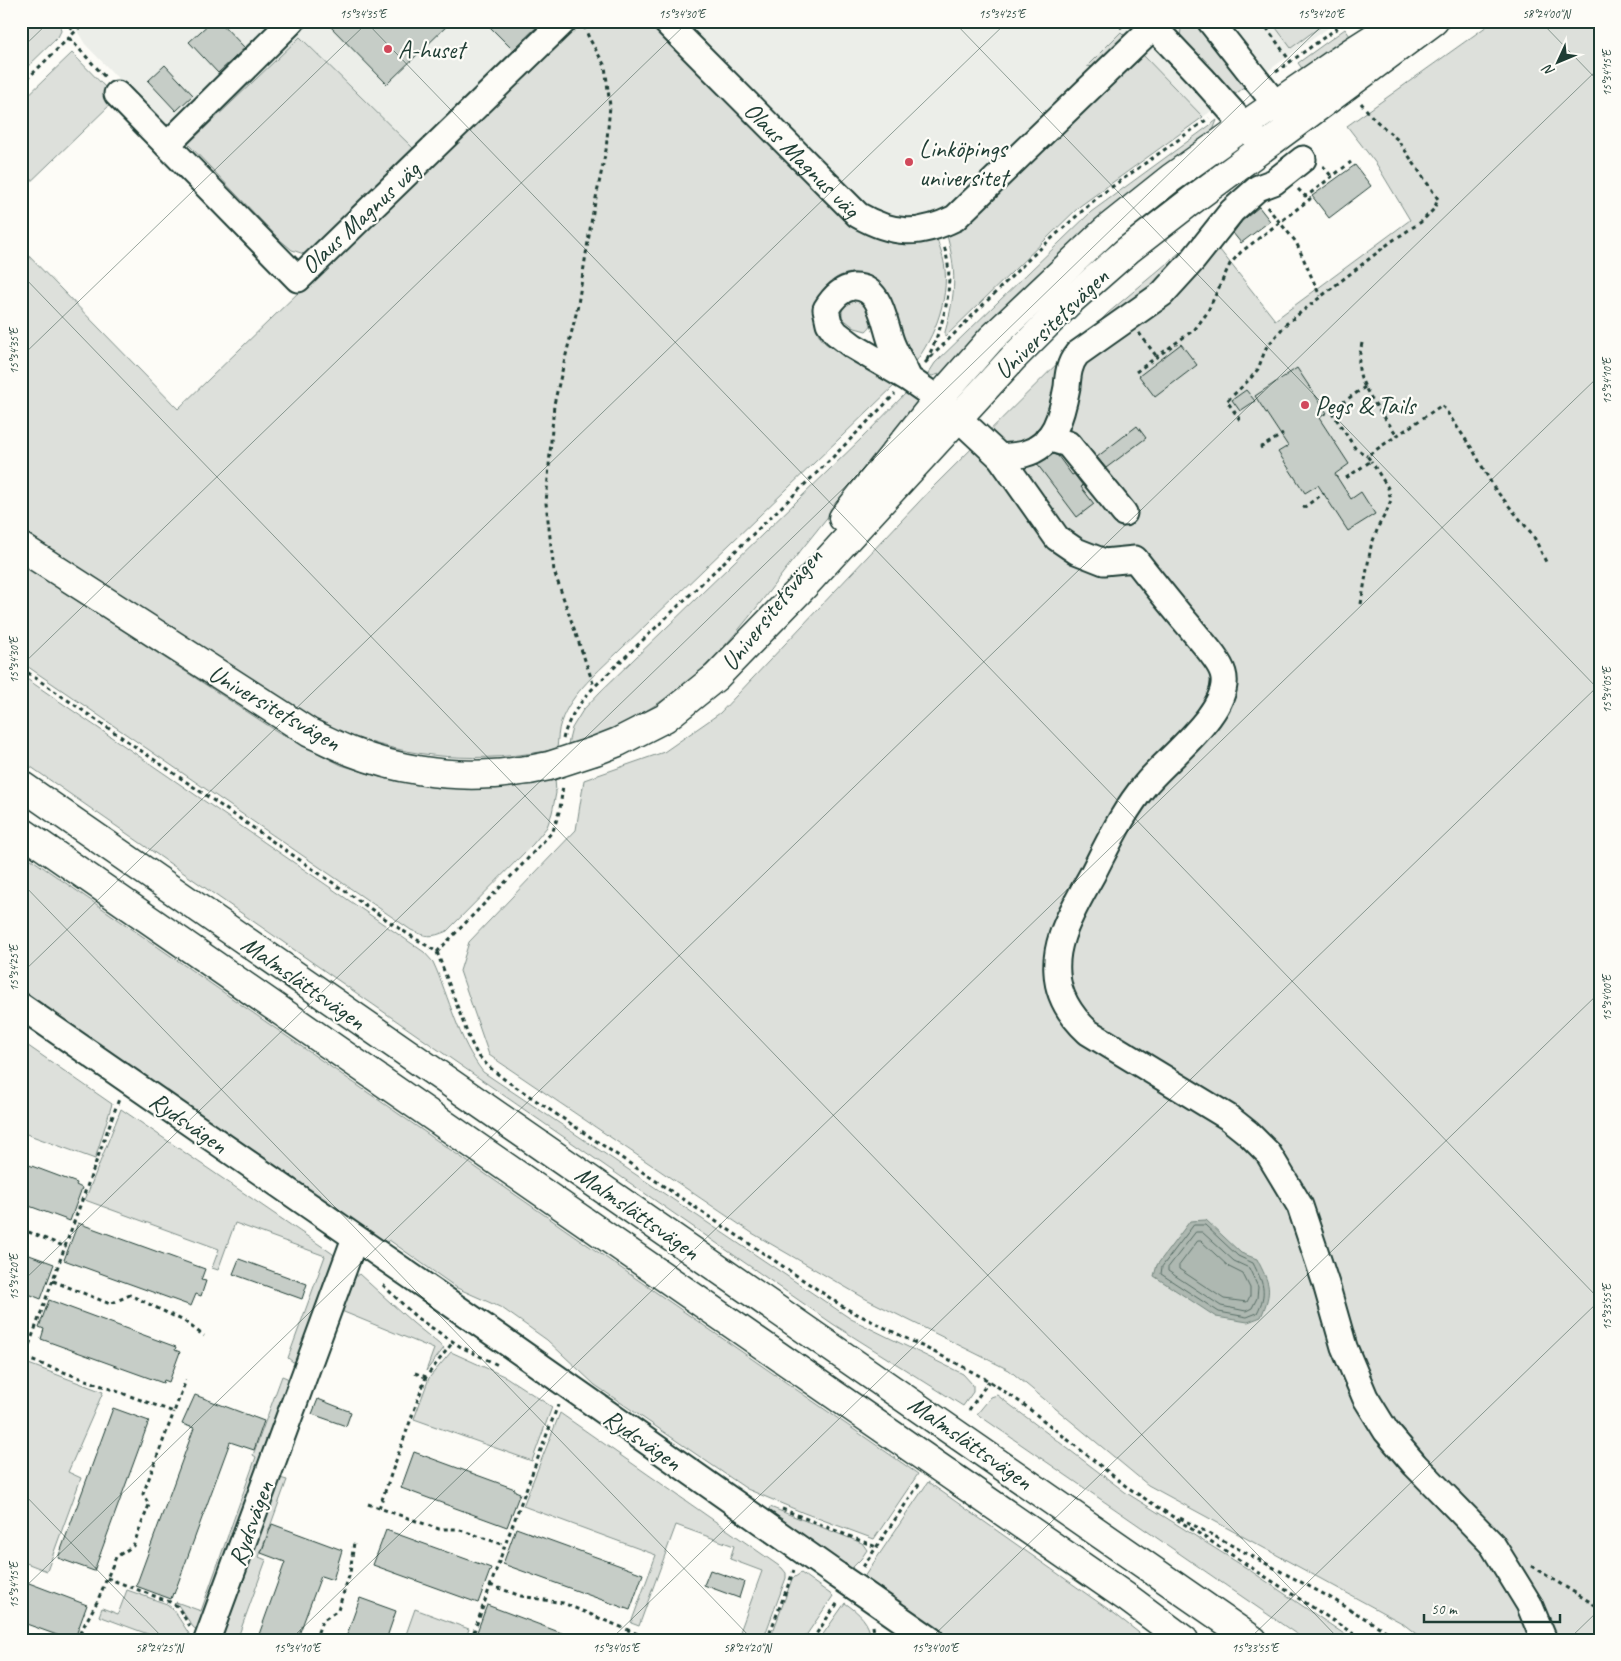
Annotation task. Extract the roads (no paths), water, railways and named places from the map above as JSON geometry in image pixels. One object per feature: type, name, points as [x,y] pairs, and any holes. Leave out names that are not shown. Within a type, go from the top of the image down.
[{"type":"main road","name":"Universitetsvägen","points":[[21,547],[310,733],[352,752],[387,763],[424,771],[457,774],[491,774],[529,770],[557,764],[595,751],[618,742],[665,718],[716,677],[948,408],[991,339],[1107,229],[1171,178],[1236,116],[1267,94],[1352,51],[1400,21]]},
{"type":"main road","name":"Universitetsvägen","points":[[948,408],[1013,358],[1070,301],[1128,250],[1434,21]]},
{"type":"main road","name":"Malmslättsvägen","points":[[21,785],[1254,1640]]},
{"type":"main road","name":"Malmslättsvägen","points":[[21,831],[1121,1593],[1184,1640]]},
{"type":"street","points":[[167,145],[292,21]]},
{"type":"street","name":"Olaus Magnus väg","points":[[117,94],[298,279],[564,21]]},
{"type":"street","name":"Olaus Magnus väg","points":[[665,21],[858,215],[883,228],[902,231],[939,226],[955,218],[1023,154],[1154,23]]},
{"type":"street","points":[[1210,21],[1293,126]]},
{"type":"street","points":[[1154,23],[1263,148]]},
{"type":"street","points":[[1000,457],[1024,454],[1038,448],[1057,426],[1063,410],[1071,361],[1077,354],[1162,294],[1175,281],[1232,210],[1258,188],[1274,182],[1294,166]]},
{"type":"street","points":[[910,379],[948,408],[1000,457],[1057,538],[1076,551],[1104,562],[1135,559],[1210,651],[1223,673],[1223,691],[1218,704],[1208,720],[1147,782],[1133,800],[1073,911],[1062,937],[1057,956],[1057,974],[1060,990],[1066,1005],[1076,1020],[1088,1032],[1228,1117],[1268,1153],[1300,1206],[1326,1284],[1344,1347],[1365,1397],[1386,1431],[1415,1465],[1492,1544],[1529,1604],[1544,1640]]},
{"type":"street","points":[[1048,438],[1068,444],[1124,513]]},
{"type":"street","name":"Rydsvägen","points":[[21,1006],[851,1583],[922,1637]]},
{"type":"street","name":"Rydsvägen","points":[[200,1635],[355,1238]]},
{"type":"water","points":[[1206,1220],[1241,1253],[1257,1259],[1265,1275],[1268,1287],[1267,1300],[1261,1317],[1248,1322],[1216,1317],[1154,1276],[1157,1265],[1190,1221]]},
{"type":"place","name":"A-huset","points":[[388,49]]},
{"type":"place","name":"Linköpings universitet","points":[[909,162]]},
{"type":"place","name":"Pegs & Tails","points":[[1305,405]]}]
